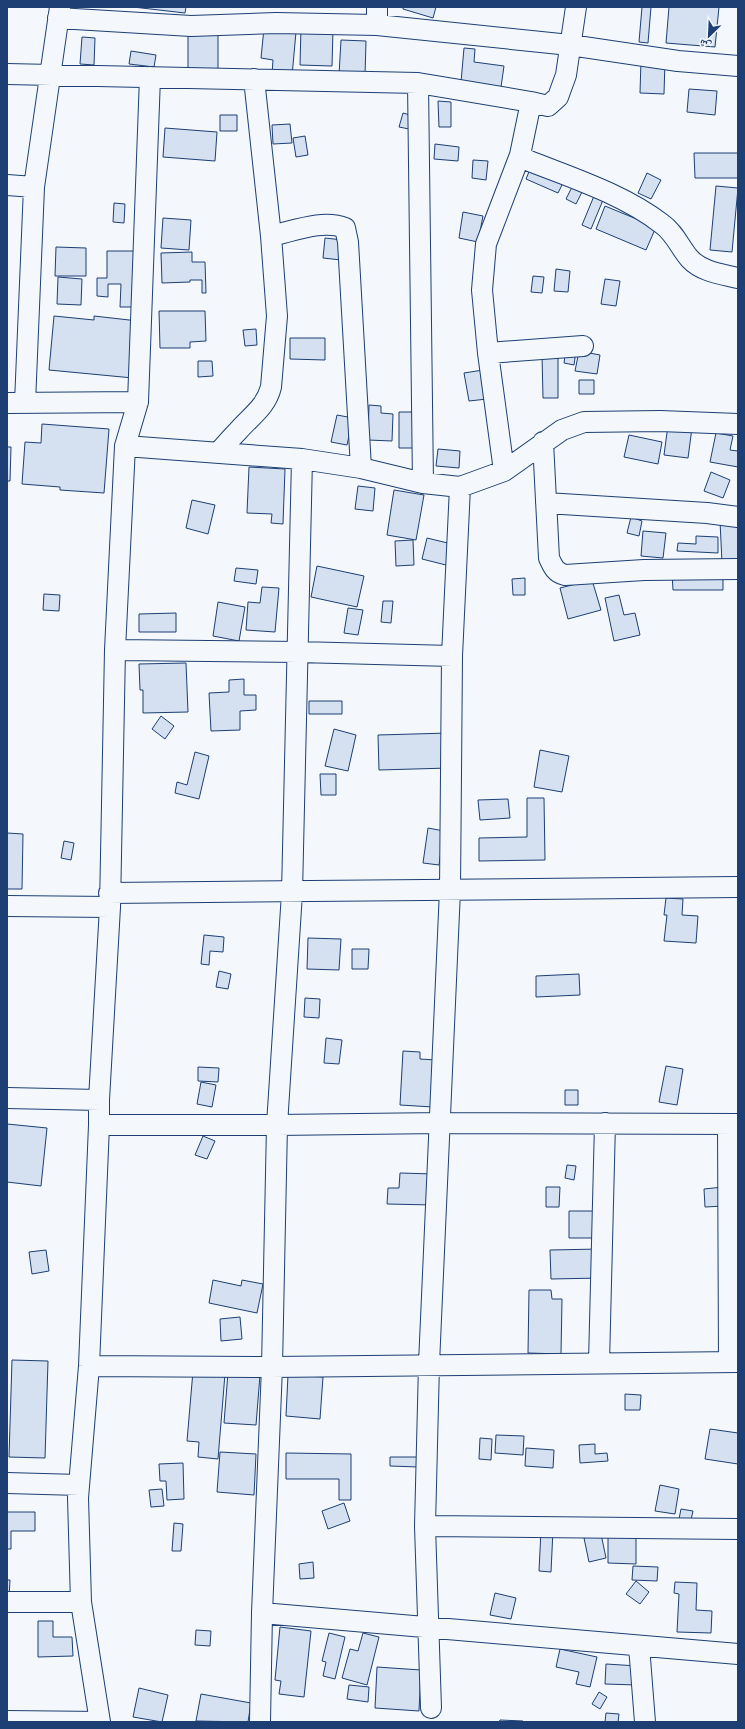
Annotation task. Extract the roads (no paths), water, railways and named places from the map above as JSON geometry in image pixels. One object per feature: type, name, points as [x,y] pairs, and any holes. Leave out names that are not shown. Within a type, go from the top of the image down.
[{"type":"street","points":[[7,74],[418,84],[548,106],[558,98],[566,75],[576,7]]},
{"type":"street","points":[[138,402],[16,403],[34,187],[59,13],[191,26],[276,23],[377,16],[678,62],[738,66]]},
{"type":"street","points":[[7,1721],[100,1722],[81,1602],[78,1498],[89,1366],[99,1100],[110,900],[114,650],[125,446],[138,402],[150,77]]},
{"type":"street","points":[[219,452],[260,409],[268,397],[271,387],[277,316],[271,236],[254,79]]},
{"type":"street","points":[[418,84],[423,483]]},
{"type":"street","points":[[504,471],[488,353],[482,290],[486,244],[520,155],[531,102]]},
{"type":"street","points":[[520,155],[527,160],[631,204],[663,224],[674,236],[690,259],[702,268],[738,278]]},
{"type":"street","points":[[7,186],[34,187]]},
{"type":"street","points":[[271,236],[305,228],[336,224],[345,228],[348,242],[361,468]]},
{"type":"street","points":[[488,353],[583,346]]},
{"type":"street","points":[[125,446],[302,459],[361,468],[423,483],[460,487],[504,471],[562,430],[584,422],[660,421],[738,424]]},
{"type":"street","points":[[543,442],[549,558],[553,569],[560,574],[738,568]]},
{"type":"street","points":[[260,1722],[262,1613],[272,1366],[276,1125],[292,893],[302,459]]},
{"type":"street","points":[[431,1708],[425,1526],[429,1364],[441,1123],[450,890],[452,656],[460,487]]},
{"type":"street","points":[[546,503],[707,513],[738,517]]},
{"type":"street","points":[[114,650],[298,652],[452,656]]},
{"type":"street","points":[[7,906],[110,900],[292,893],[738,887]]},
{"type":"street","points":[[7,1098],[99,1100]]},
{"type":"street","points":[[599,1363],[605,1122]]},
{"type":"street","points":[[89,1366],[733,1362],[733,1124],[605,1122],[99,1125]]},
{"type":"street","points":[[7,1483],[79,1485]]},
{"type":"street","points":[[425,1526],[738,1529]]},
{"type":"street","points":[[7,1602],[81,1602]]},
{"type":"street","points":[[262,1613],[738,1654]]},
{"type":"street","points":[[639,1646],[645,1722]]}]
